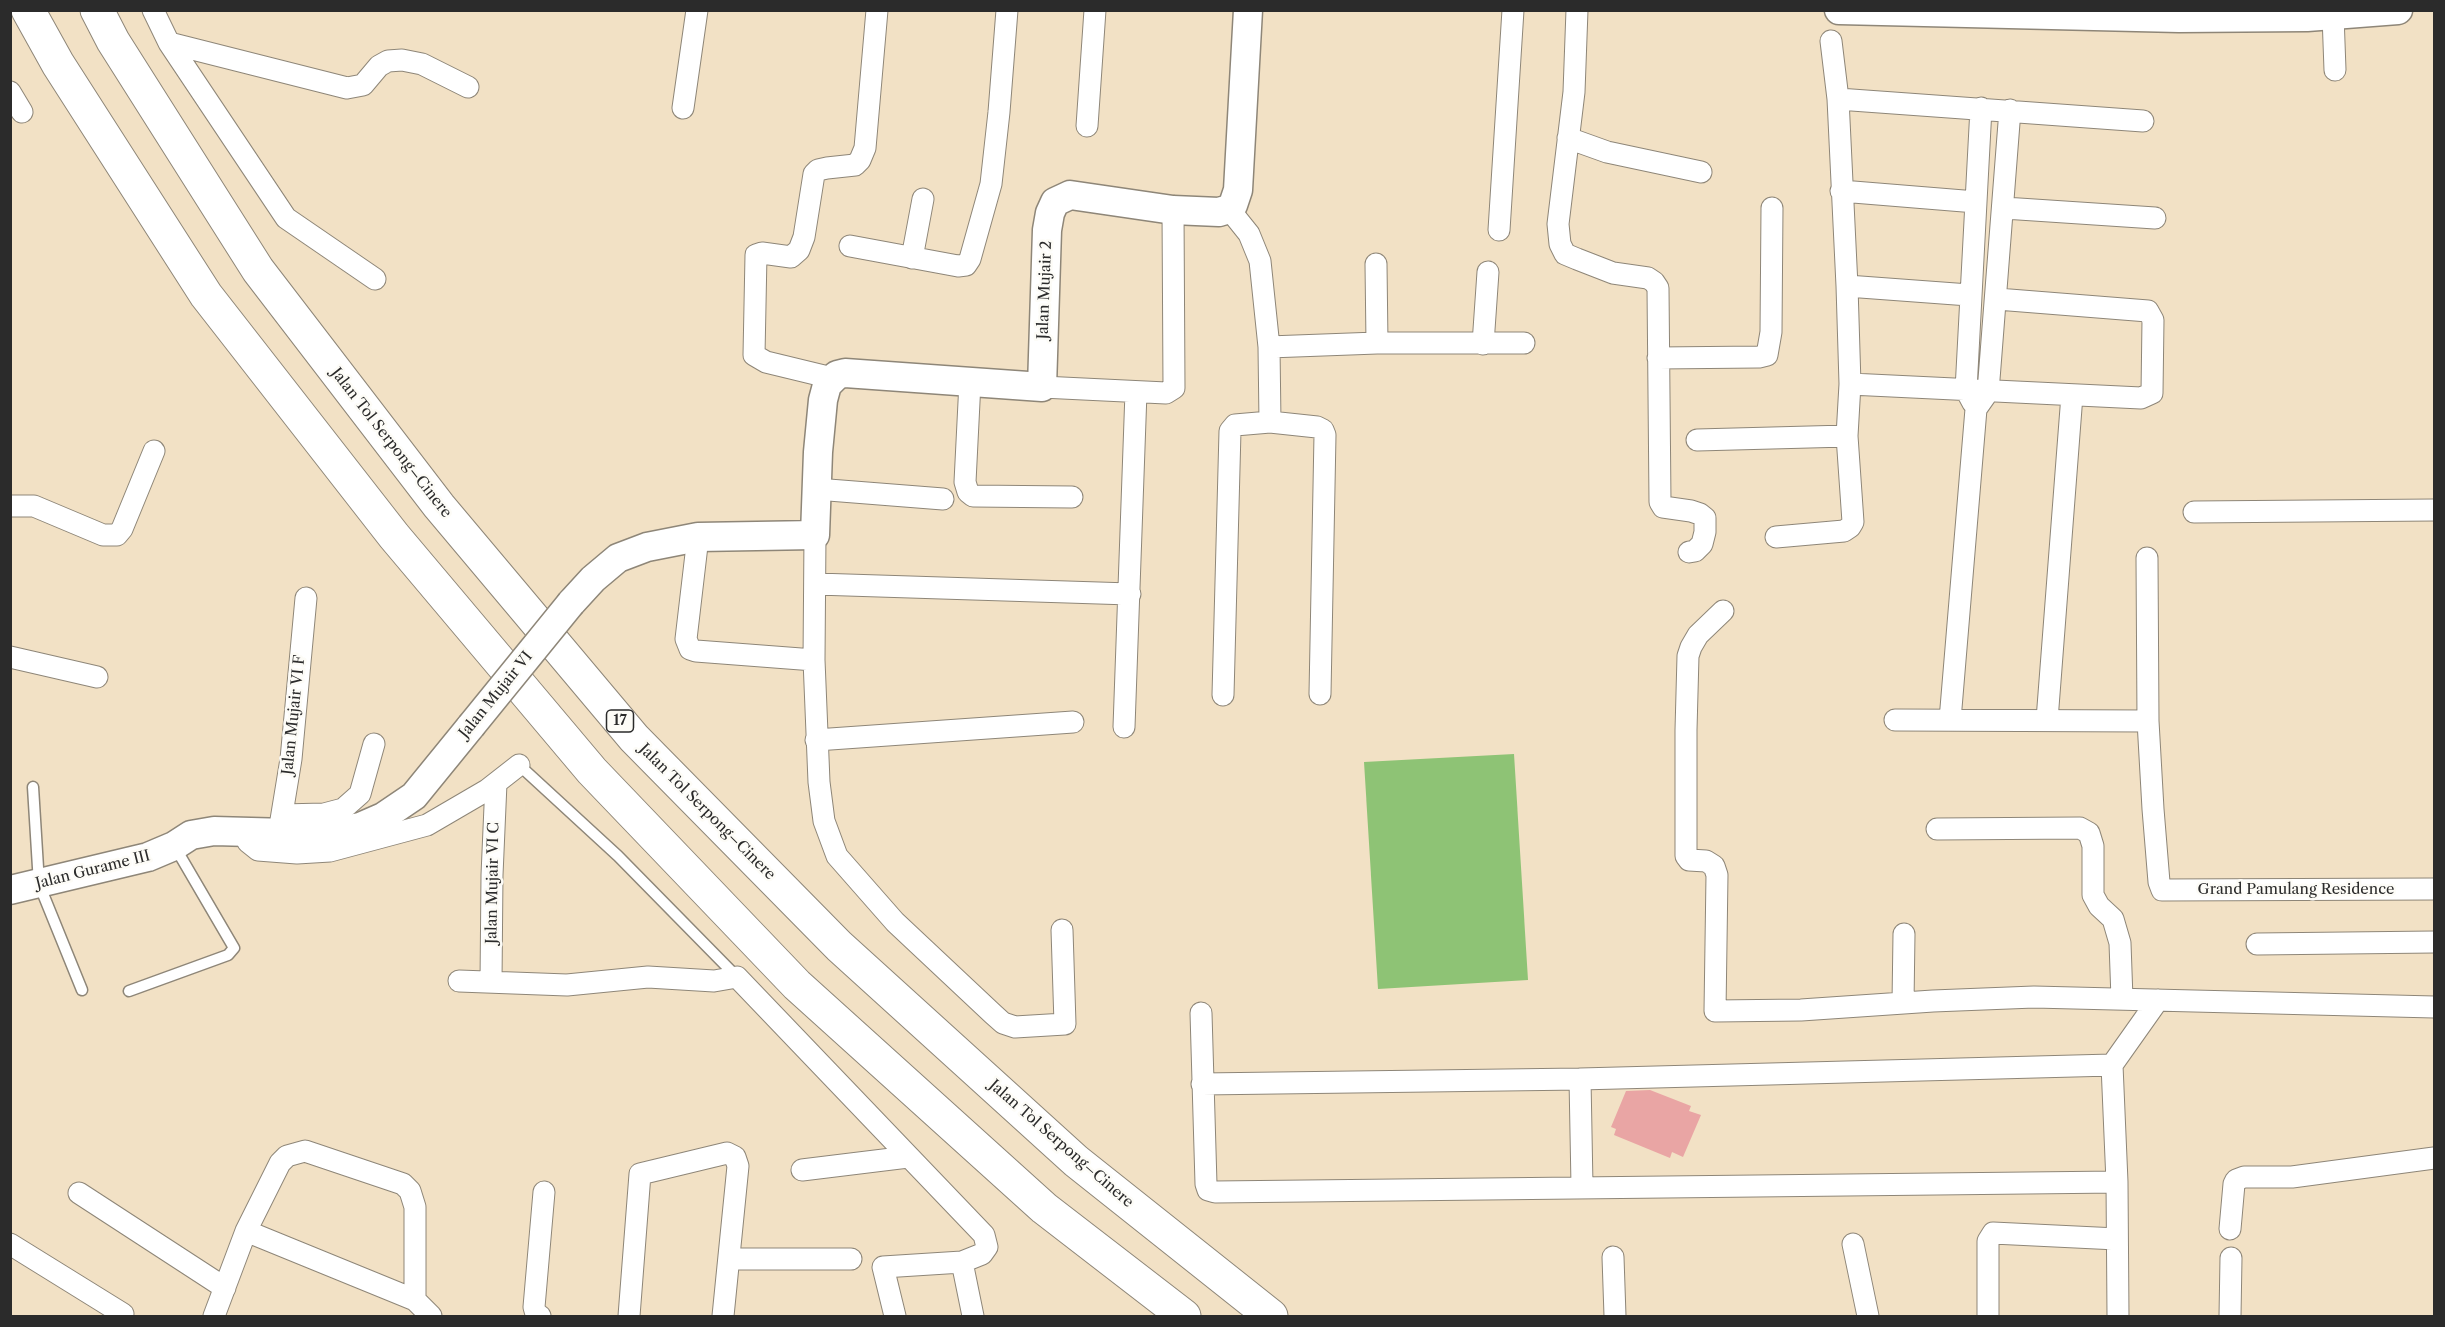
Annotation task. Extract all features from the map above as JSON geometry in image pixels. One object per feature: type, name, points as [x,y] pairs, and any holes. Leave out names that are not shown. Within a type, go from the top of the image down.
[{"type":"highway","points":[[28,10],[58,64],[206,295],[394,536],[591,771],[797,985],[1044,1208],[1184,1317]]},
{"type":"highway","name":"Jalan Tol Serpong–Cinere","points":[[97,10],[113,41],[258,270],[439,506],[634,738],[865,970],[1076,1161],[1271,1317]]},
{"type":"street","points":[[153,10],[169,43],[286,218],[375,279]]},
{"type":"street","points":[[684,108],[697,10]]},
{"type":"street","points":[[832,378],[766,362],[754,355],[756,255],[762,253],[790,257],[799,250],[804,237],[814,174],[818,170],[827,168],[855,165],[860,160],[865,148],[877,10]]},
{"type":"street","points":[[850,246],[958,267],[966,265],[970,259],[991,184],[1007,10]]},
{"type":"street","points":[[1087,126],[1095,10]]},
{"type":"street","points":[[1248,10],[1238,190],[1229,209],[1249,234],[1260,261],[1269,347],[1270,422]]},
{"type":"street","points":[[1499,230],[1513,10]]},
{"type":"street","points":[[1577,10],[1574,92],[1558,224],[1560,244],[1565,254],[1577,260],[1613,273],[1648,278],[1658,288],[1660,502],[1663,507],[1691,511],[1705,518],[1702,544],[1695,551],[1689,552]]},
{"type":"street","points":[[1839,10],[1967,11],[2063,17],[2179,14],[2333,15],[2398,10]]},
{"type":"street","points":[[2333,15],[2336,70]]},
{"type":"street","points":[[1776,537],[1844,531],[1850,527],[1852,522],[1847,435],[1850,384],[1847,285],[1840,191],[1838,99],[1831,41]]},
{"type":"street","points":[[169,43],[347,88],[363,85],[379,66],[388,61],[402,60],[422,64],[468,87]]},
{"type":"street","points":[[10,93],[22,112]]},
{"type":"street","points":[[1838,99],[2143,121]]},
{"type":"street","points":[[1966,390],[1981,108]]},
{"type":"street","points":[[1950,720],[1982,401],[1997,299],[2010,110]]},
{"type":"street","points":[[1568,138],[1607,152],[1701,172]]},
{"type":"street","points":[[1840,191],[1976,202]]},
{"type":"street","name":"Jalan Mujair 2","points":[[1042,387],[1047,230],[1055,202],[1070,195],[1173,210],[1219,212],[1229,209]]},
{"type":"street","points":[[912,258],[923,199]]},
{"type":"street","points":[[1658,358],[1759,357],[1769,353],[1772,208]]},
{"type":"street","points":[[2004,208],[2155,218]]},
{"type":"street","points":[[1062,930],[1065,1024],[1015,1028],[1003,1023],[895,922],[837,856],[824,821],[816,740],[814,660],[816,489],[824,400],[827,385],[832,378],[845,373],[1042,387],[1166,393],[1172,391],[1175,386],[1173,210]]},
{"type":"street","points":[[1376,264],[1377,343]]},
{"type":"street","points":[[1483,344],[1488,272]]},
{"type":"street","points":[[1847,285],[1970,296]]},
{"type":"street","points":[[1850,384],[1966,390],[1982,401],[2072,395],[2141,398],[2150,396],[2153,390],[2151,314],[2144,309],[1997,299]]},
{"type":"street","points":[[1269,347],[1377,343],[1524,343]]},
{"type":"street","points":[[970,382],[965,482],[970,494],[1072,497]]},
{"type":"street","points":[[1124,727],[1136,392]]},
{"type":"street","points":[[2047,720],[2072,395]]},
{"type":"street","points":[[1223,695],[1230,431],[1235,425],[1270,422],[1317,427],[1323,430],[1325,435],[1320,694]]},
{"type":"street","points":[[1697,440],[1847,435]]},
{"type":"street","points":[[10,506],[34,506],[103,535],[117,535],[122,529],[154,451]]},
{"type":"street","points":[[816,489],[943,499]]},
{"type":"street","points":[[2194,512],[2434,510]]},
{"type":"street","name":"Jalan Mujair VI","points":[[193,837],[243,832],[281,823],[325,834],[360,827],[383,818],[414,796],[571,603],[593,579],[618,558],[647,547],[698,537],[815,535]]},
{"type":"street","points":[[698,537],[686,639],[690,649],[814,660]]},
{"type":"street","points":[[1895,720],[2148,721],[2147,558]]},
{"type":"street","points":[[816,584],[1130,594]]},
{"type":"street","name":"Jalan Mujair VI F","points":[[281,823],[291,759],[306,598]]},
{"type":"street","points":[[1723,611],[1698,635],[1688,656],[1686,730],[1685,854],[1689,860],[1706,861],[1711,864],[1717,875],[1715,1011],[1801,1010],[2034,998],[2434,1007]]},
{"type":"street","points":[[10,657],[97,677]]},
{"type":"street","name":"Grand Pamulang Residence","points":[[2148,721],[2160,887],[2168,891],[2434,889]]},
{"type":"street","points":[[816,740],[1073,722]]},
{"type":"street","points":[[281,823],[343,809],[360,794],[374,744]]},
{"type":"street","points":[[243,832],[248,842],[258,850],[297,853],[330,851],[427,825],[496,783],[519,765]]},
{"type":"street","name":"Jalan Mujair VI C","points":[[491,982],[496,783]]},
{"type":"street","points":[[1937,830],[2080,828],[2089,833],[2093,846],[2093,895],[2099,906],[2113,919],[2120,943],[2122,999]]},
{"type":"street","name":"Jalan Gurame III","points":[[10,890],[148,857],[193,837]]},
{"type":"street","points":[[1903,1003],[1904,934]]},
{"type":"street","points":[[2257,944],[2434,942]]},
{"type":"street","points":[[459,981],[567,985],[648,977],[714,981],[737,977],[984,1235],[987,1247],[982,1254],[962,1262],[883,1268],[895,1317]]},
{"type":"street","points":[[2118,1317],[2117,1182],[2112,1065],[2158,1000]]},
{"type":"street","points":[[1201,1013],[1206,1184],[1208,1190],[1215,1192],[1582,1186],[2117,1182]]},
{"type":"street","points":[[1202,1084],[1580,1079],[2112,1065]]},
{"type":"street","points":[[1580,1079],[1582,1186]]},
{"type":"street","points":[[214,1317],[246,1231],[280,1163],[287,1156],[305,1151],[403,1184],[414,1198],[416,1300]]},
{"type":"street","points":[[628,1317],[640,1174],[727,1153],[735,1157],[738,1166],[723,1317]]},
{"type":"street","points":[[802,1170],[908,1157]]},
{"type":"street","points":[[2230,1228],[2234,1184],[2236,1180],[2244,1177],[2292,1177],[2434,1158]]},
{"type":"street","points":[[540,1317],[536,1314],[534,1307],[544,1192]]},
{"type":"street","points":[[79,1193],[225,1288]]},
{"type":"street","points":[[246,1231],[416,1300],[431,1317]]},
{"type":"street","points":[[1988,1317],[1988,1241],[1993,1233],[2118,1239]]},
{"type":"street","points":[[10,1244],[123,1314]]},
{"type":"street","points":[[1853,1244],[1868,1317]]},
{"type":"street","points":[[1613,1257],[1615,1317]]},
{"type":"street","points":[[2230,1317],[2231,1258]]},
{"type":"street","points":[[730,1259],[851,1260]]},
{"type":"street","points":[[962,1262],[973,1317]]},
{"type":"lane","points":[[519,765],[618,856],[737,977]]},
{"type":"lane","points":[[33,787],[39,884],[82,990]]},
{"type":"lane","points":[[129,992],[228,956],[234,948],[193,837]]},
{"type":"green space","points":[[1514,754],[1528,980],[1378,989],[1364,762]]},
{"type":"building","points":[[1650,1090],[1691,1106],[1689,1111],[1701,1115],[1683,1157],[1672,1152],[1670,1158],[1614,1135],[1616,1129],[1611,1127],[1626,1091]]}]
